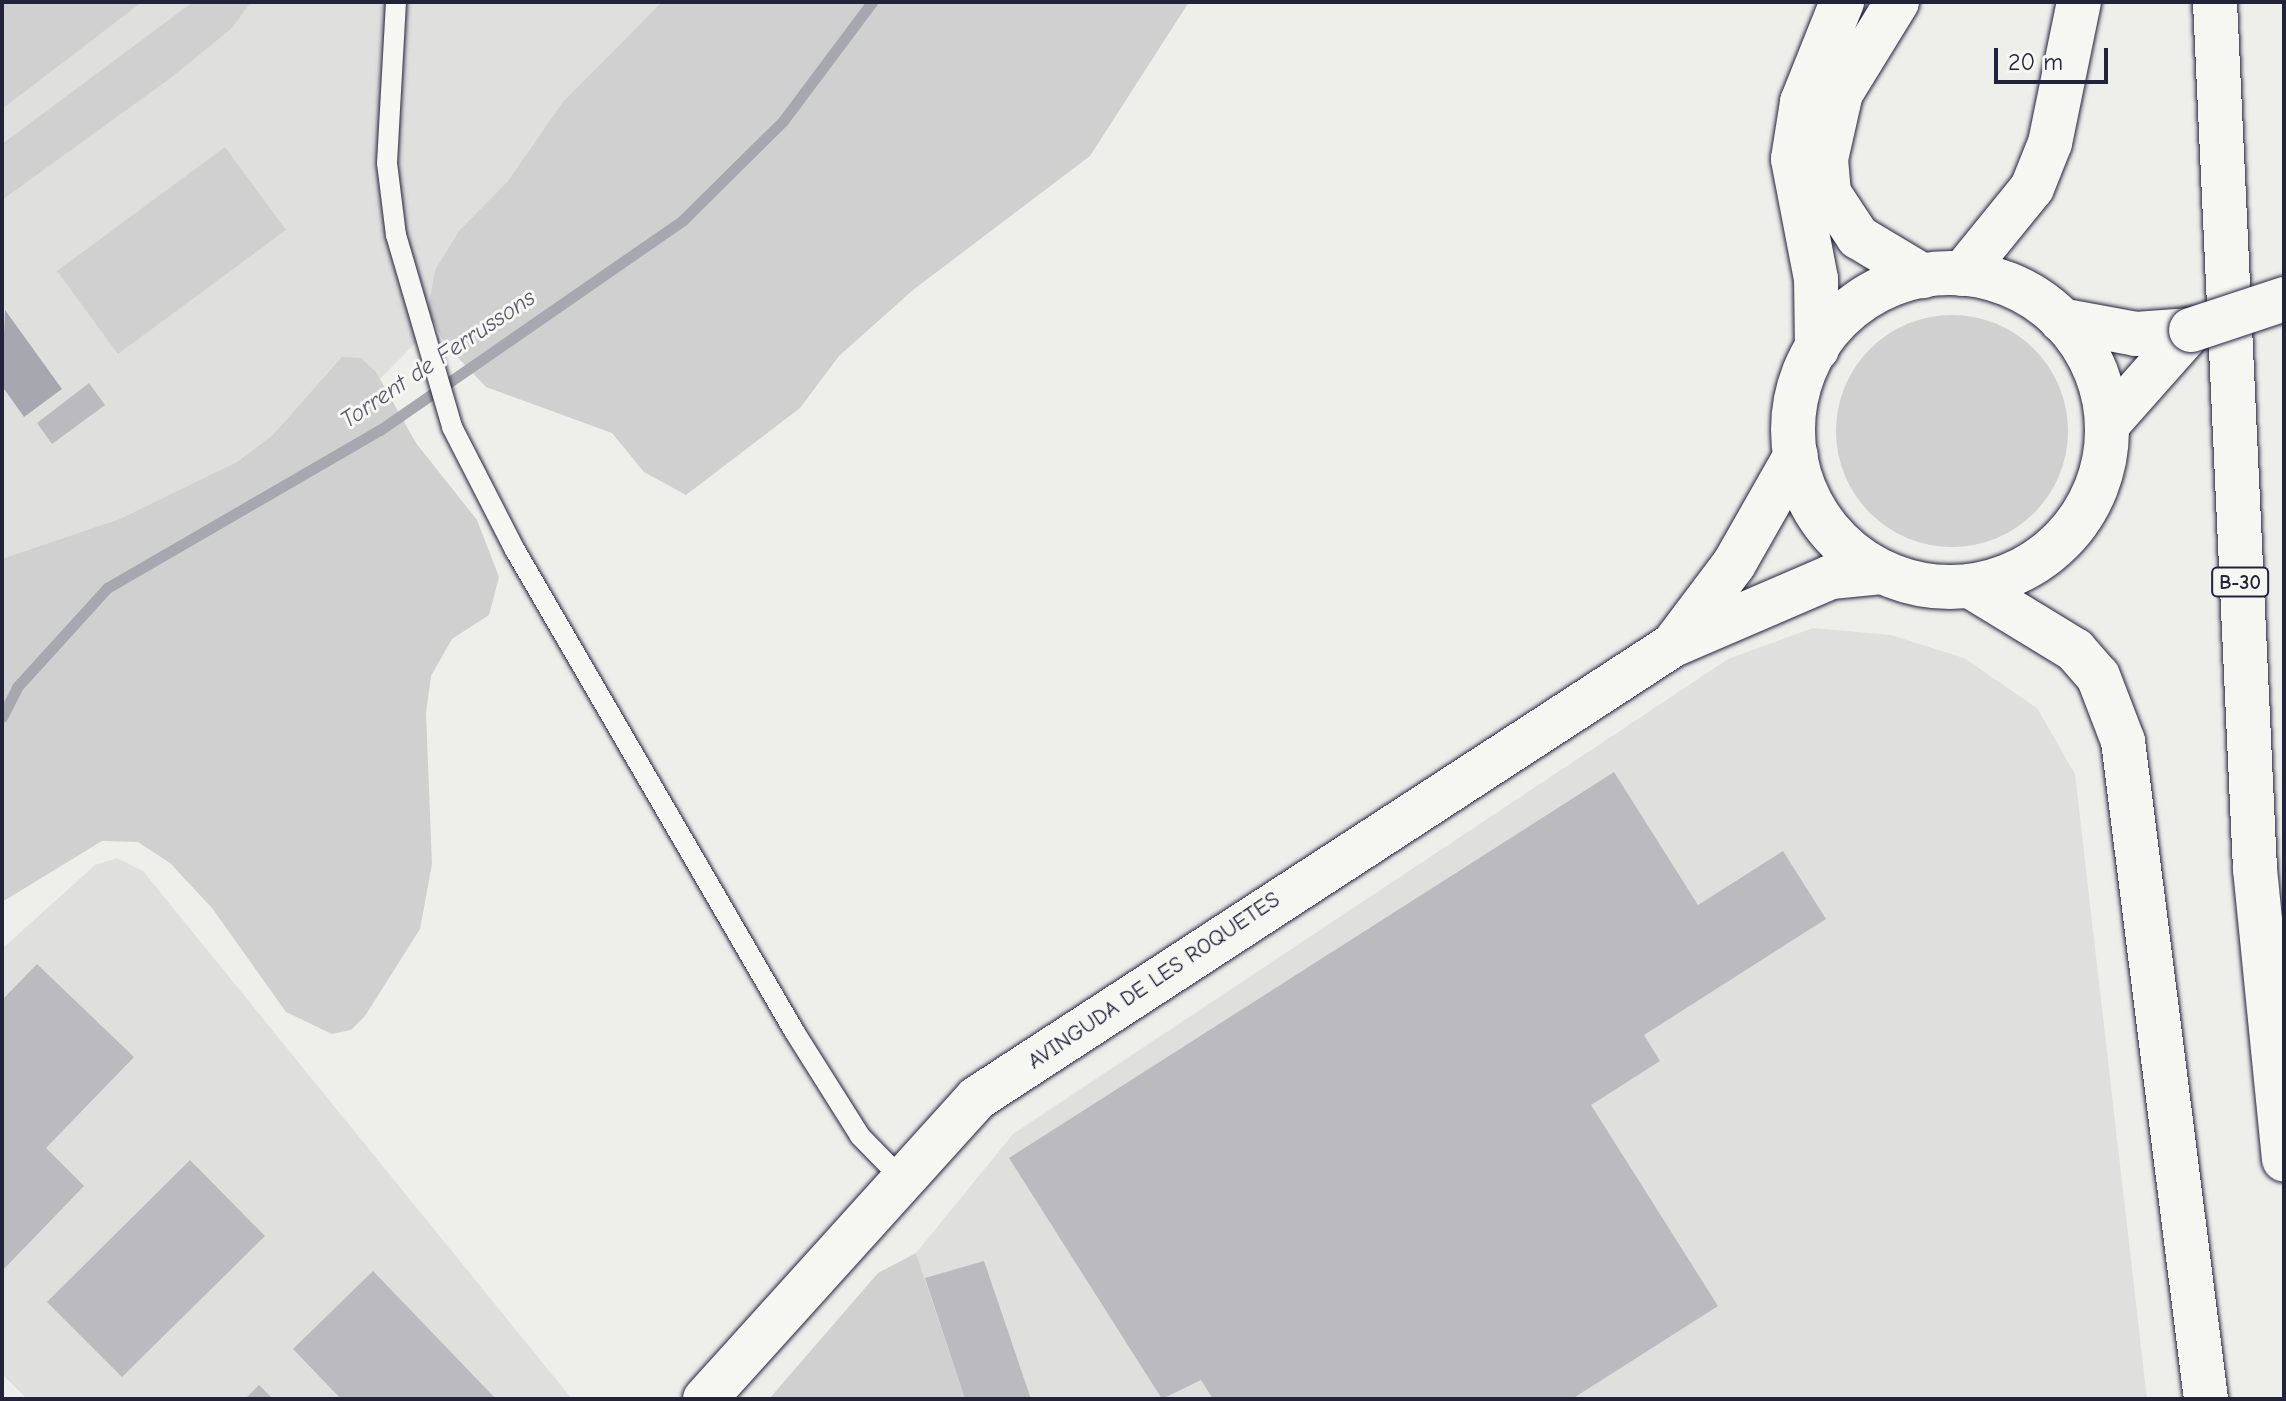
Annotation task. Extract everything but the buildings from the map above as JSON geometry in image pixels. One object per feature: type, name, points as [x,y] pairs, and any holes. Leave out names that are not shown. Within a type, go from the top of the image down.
[{"type":"main road","points":[[1817,349],[1816,279],[1793,159],[1802,102],[1842,2]]},
{"type":"main road","points":[[1897,2],[1841,93],[1826,159],[1829,193],[1858,237],[1942,275],[2016,288],[2061,320],[2094,368],[2107,425],[2098,482],[2070,532],[2025,568],[1970,586],[1925,585],[1882,572],[1830,531],[1796,455],[1798,392],[1817,349],[1857,304],[1942,275],[2032,188],[2050,143],[2079,2]]},
{"type":"main road","name":"B-30","points":[[2215,2],[2255,869],[2284,1160]]},
{"type":"main road","points":[[2061,320],[2136,334],[2191,330],[2284,299]]},
{"type":"main road","points":[[2107,425],[2191,330]]},
{"type":"main road","name":"AVINGUDA DE LES ROQUETES","points":[[1673,645],[1734,564],[1796,455]]},
{"type":"main road","name":"AVINGUDA DE LES ROQUETES","points":[[705,1399],[977,1098],[1673,645],[1831,577],[1882,572]]},
{"type":"main road","points":[[1970,586],[2075,650],[2098,676],[2123,741],[2206,1399]]},
{"type":"lane","points":[[396,2],[387,163],[426,353],[452,427],[515,550],[794,1031],[860,1136],[902,1179]]},
{"type":"shaded area","points":[[2,2],[680,2],[422,336],[34,733],[2,694]]},
{"type":"shaded area","points":[[2,2],[142,2],[2,109]]},
{"type":"shaded area","points":[[193,2],[251,2],[232,28],[172,77],[2,200],[2,144]]},
{"type":"shaded area","points":[[662,2],[1189,2],[1090,156],[913,290],[839,356],[800,408],[686,495],[644,472],[612,433],[486,387],[445,344],[428,311],[435,270],[459,231],[508,181],[563,102]]},
{"type":"shaded area","points":[[225,147],[286,230],[118,354],[57,271]]},
{"type":"shaded area","points":[[5,310],[62,389],[24,417],[2,386]]},
{"type":"shaded area","points":[[1952,315],[1975,317],[1996,324],[2034,349],[2059,387],[2066,408],[2066,454],[2059,475],[2034,513],[1996,538],[1975,545],[1952,547],[1929,545],[1908,538],[1870,513],[1845,475],[1838,454],[1836,431],[1838,408],[1845,387],[1870,349],[1908,324],[1929,317]]},
{"type":"shaded area","points":[[342,357],[361,358],[376,372],[416,443],[477,520],[499,577],[489,615],[452,639],[431,676],[426,713],[432,864],[420,929],[365,1016],[351,1030],[332,1034],[286,1012],[212,908],[170,863],[138,842],[102,841],[2,902],[2,559],[120,519],[237,462],[272,436]]},
{"type":"shaded area","points":[[1813,628],[1891,635],[1964,658],[2037,708],[2075,774],[2147,1399],[965,1399],[916,1253],[1013,1134],[1728,659]]},
{"type":"shaded area","points":[[117,858],[143,871],[572,1399],[27,1399],[2,1374],[2,949],[95,865]]},
{"type":"shaded area","points":[[916,1253],[965,1399],[769,1399],[878,1273]]},
{"type":"waterway","name":"Torrent de Ferrussons","points":[[2,717],[17,687],[107,588],[380,430],[683,220],[783,121],[872,2]]}]
